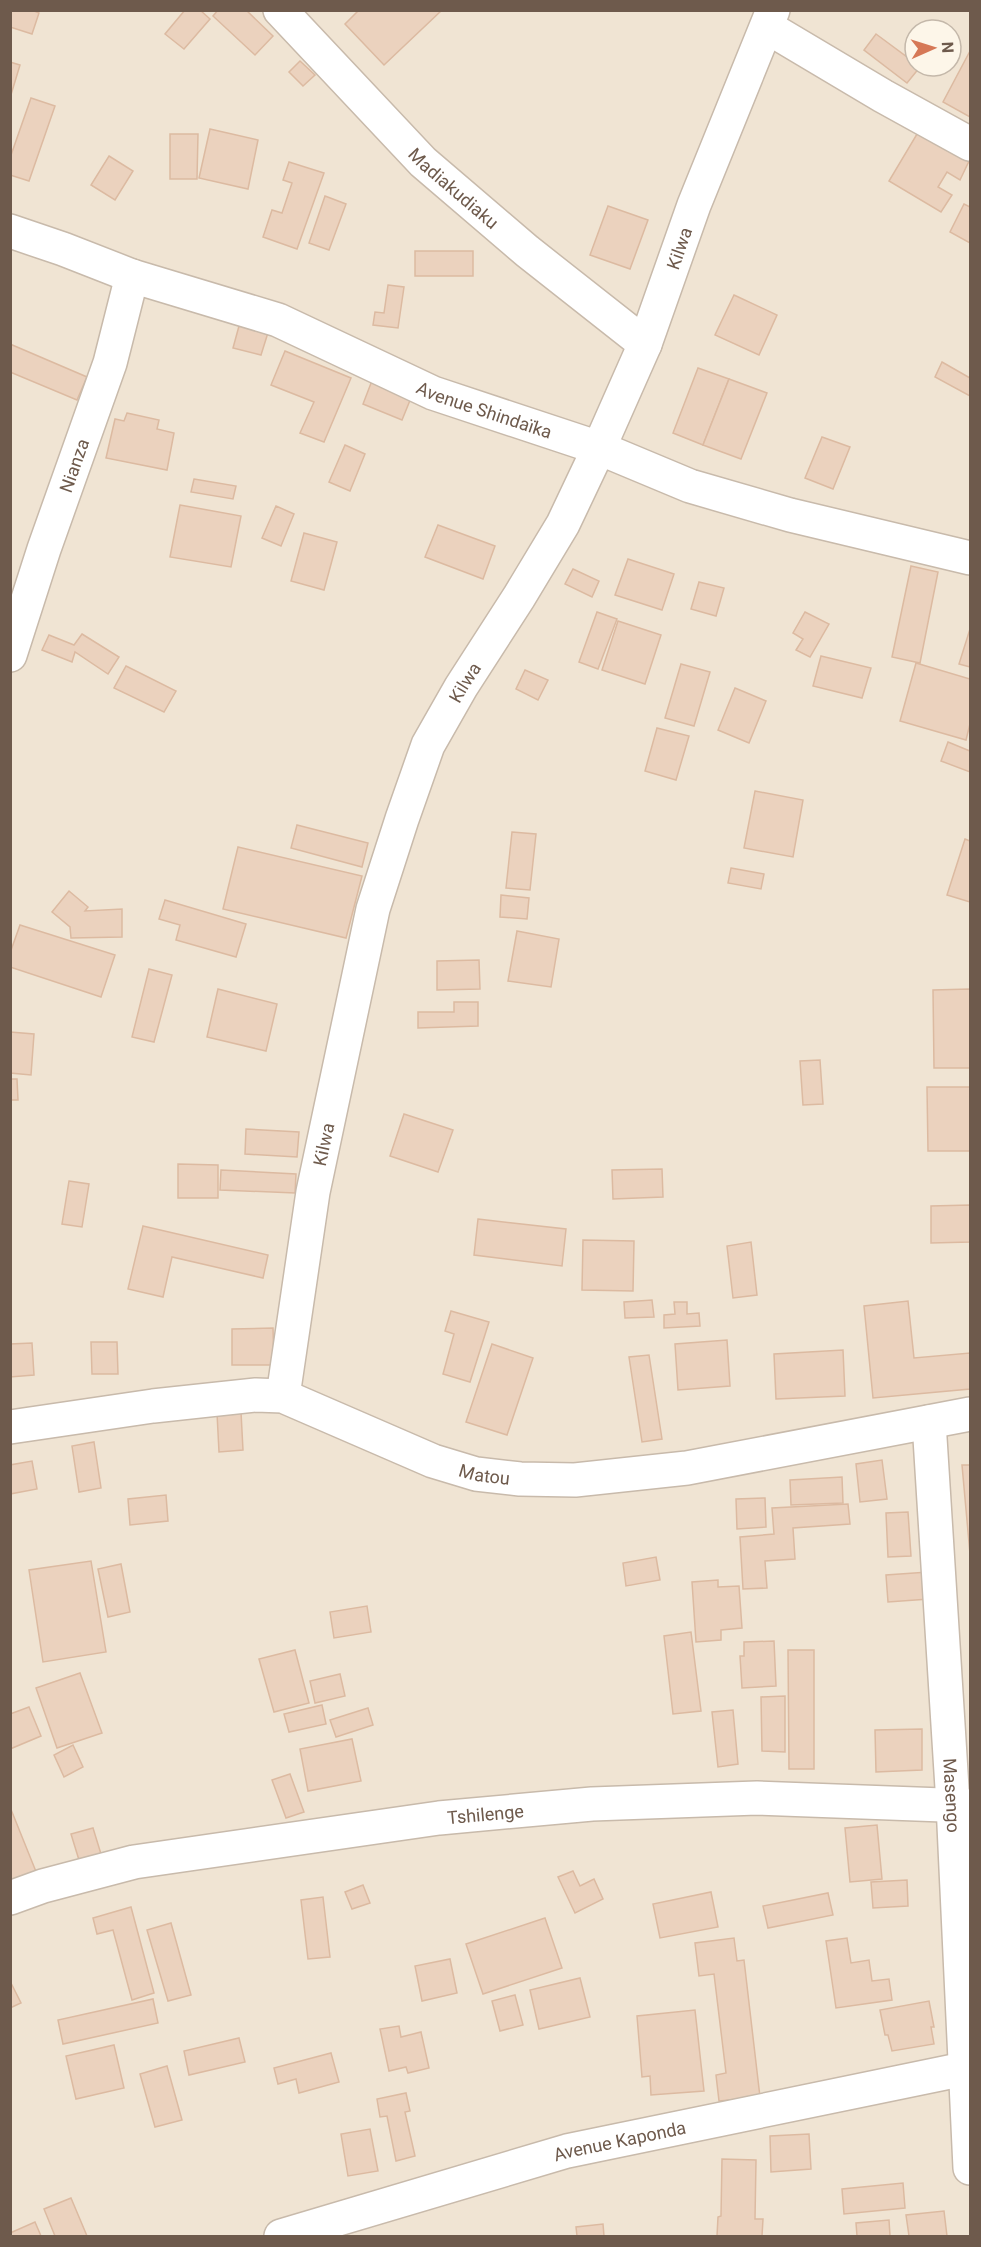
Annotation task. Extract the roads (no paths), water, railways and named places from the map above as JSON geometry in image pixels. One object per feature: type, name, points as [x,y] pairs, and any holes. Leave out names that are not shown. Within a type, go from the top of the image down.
[{"type":"street","name":"Madiakudiaku","points":[[280,10],[423,162],[527,251],[645,344]]},
{"type":"street","name":"Kilwa","points":[[283,1396],[317,1170],[373,909],[428,745],[461,687],[563,524],[599,448],[645,344],[694,205],[770,19]]},
{"type":"street","points":[[770,19],[883,96],[970,144]]},
{"type":"street","name":"Avenue Shindaïka","points":[[10,231],[132,276],[278,320],[433,393],[599,448],[690,486],[790,515],[970,558]]},
{"type":"street","name":"Nianza","points":[[10,655],[44,549],[110,363],[132,276]]},
{"type":"street","name":"Matou","points":[[10,1427],[164,1405],[256,1395],[283,1396],[433,1461],[476,1474],[520,1479],[575,1480],[687,1468],[970,1414]]},
{"type":"street","name":"Masengo","points":[[929,1422],[962,1805],[964,2069],[970,2168]]},
{"type":"street","name":"Tshilenge","points":[[10,1898],[43,1886],[134,1862],[439,1818],[592,1804],[745,1799],[962,1805]]},
{"type":"street","name":"Avenue Kaponda","points":[[281,2236],[567,2151],[964,2069]]}]
